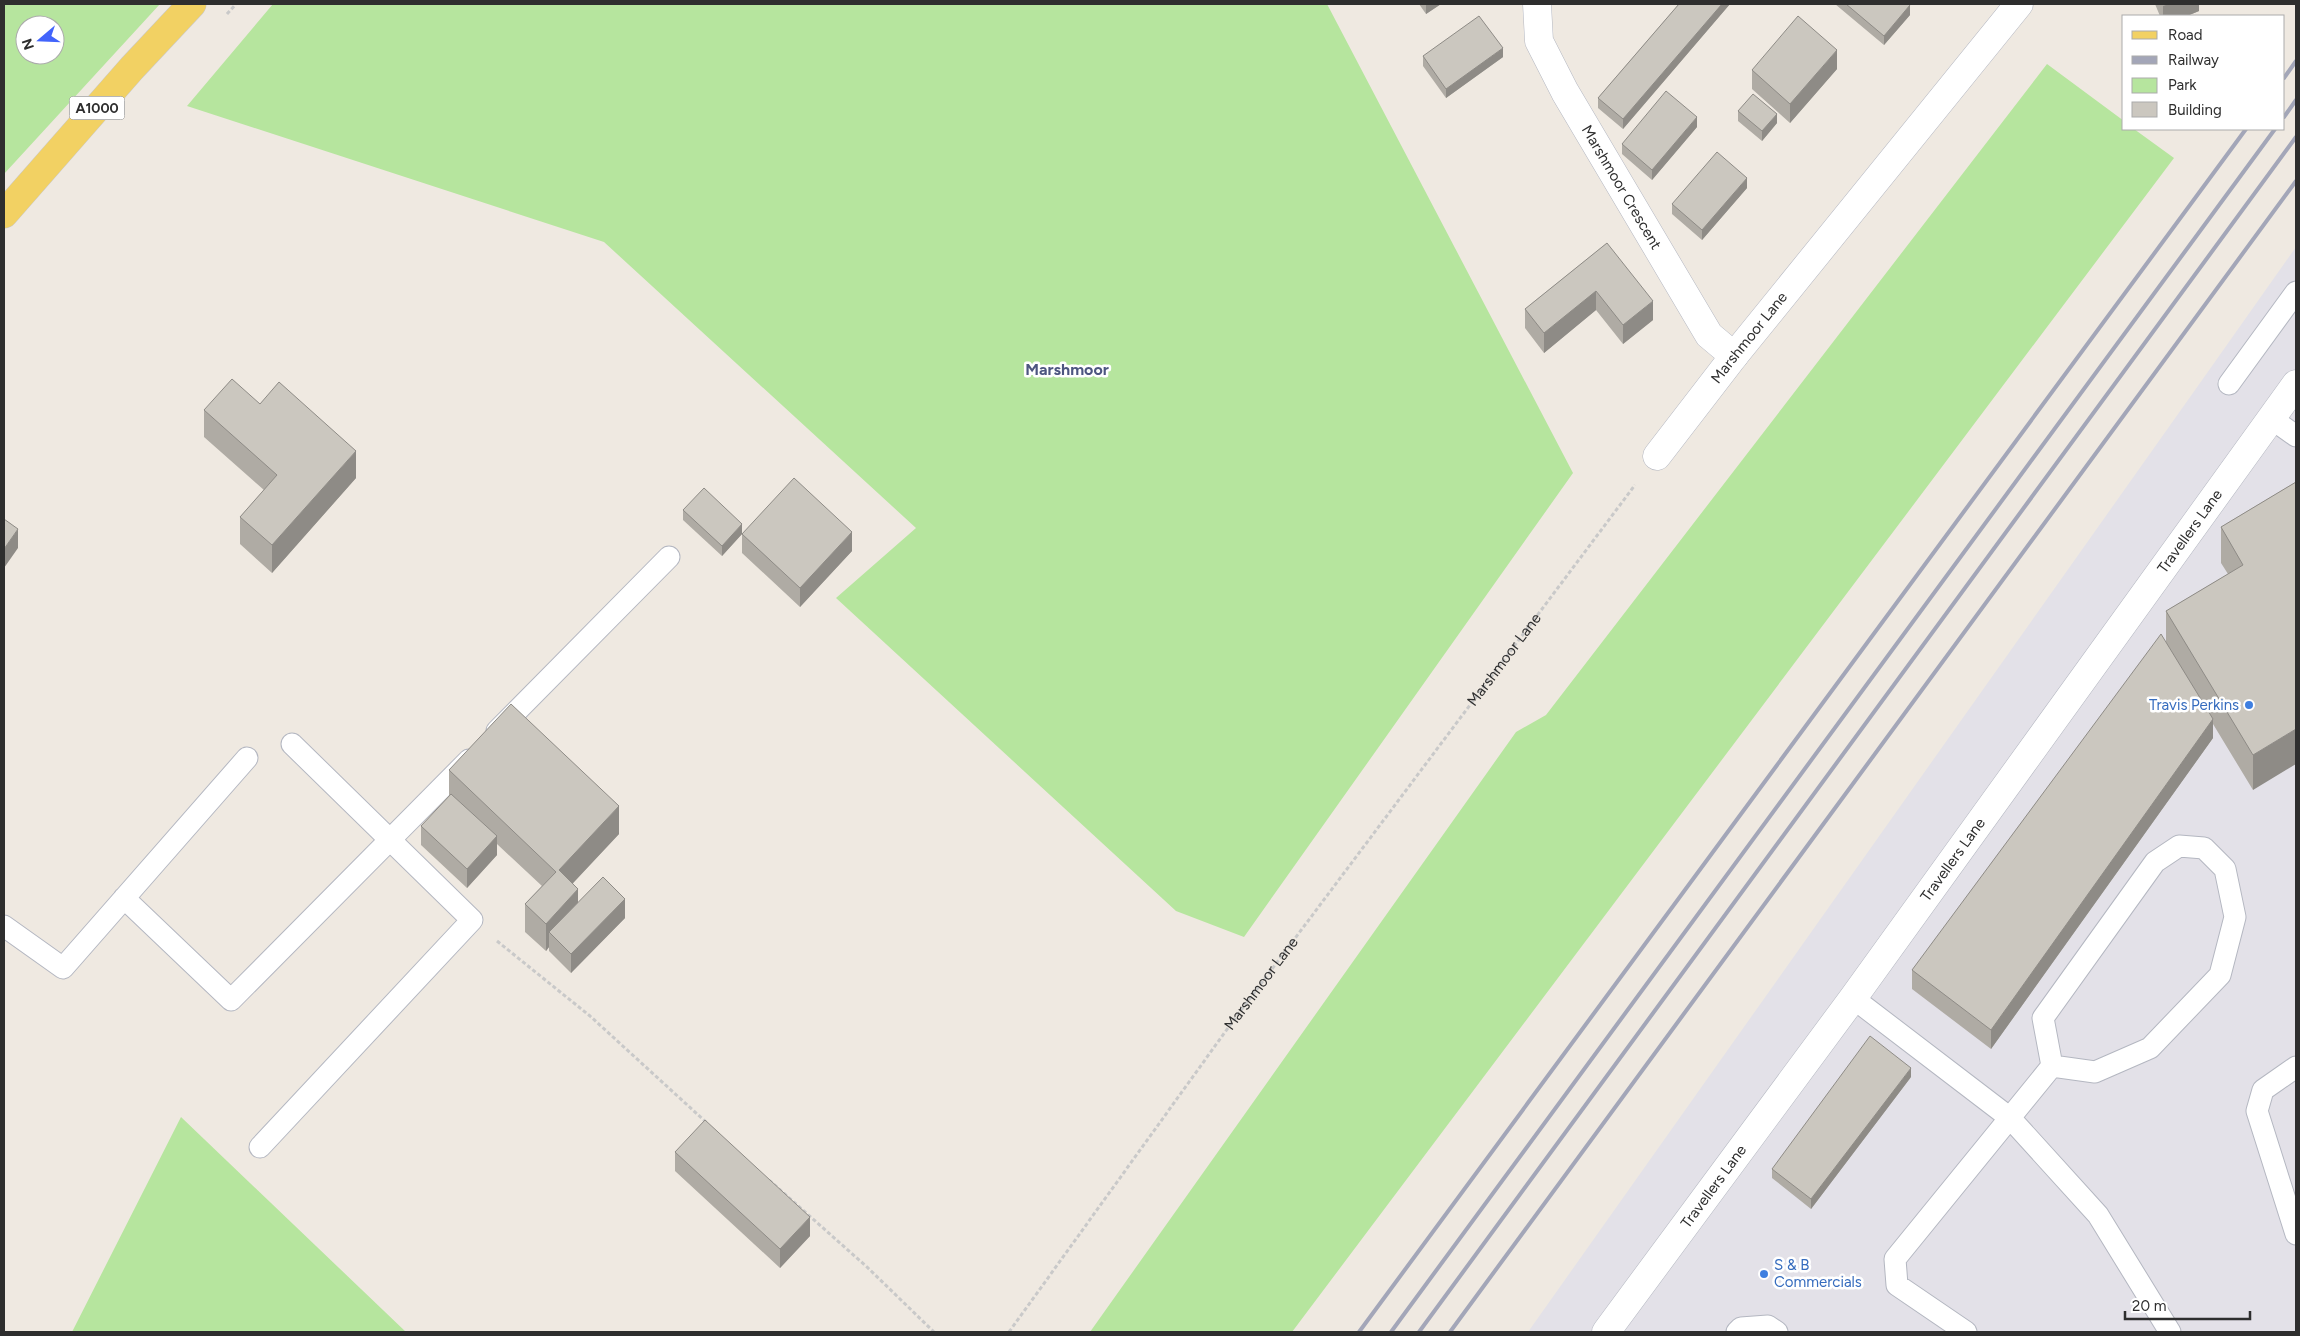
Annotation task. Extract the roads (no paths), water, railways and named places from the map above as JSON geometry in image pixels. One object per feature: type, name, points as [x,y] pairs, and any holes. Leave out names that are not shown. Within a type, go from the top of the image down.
[{"type":"main road","name":"A1000","points":[[4,214],[132,68],[192,4]]},
{"type":"street","name":"Marshmoor Crescent","points":[[1537,4],[1540,41],[1565,92],[1710,335],[1734,356]]},
{"type":"street","name":"Marshmoor Lane","points":[[1657,456],[1734,356],[2019,4]]},
{"type":"street","name":"Travellers Lane","points":[[1606,1332],[1853,998],[2272,420],[2296,384]]},
{"type":"lane","points":[[2228,384],[2296,292]]},
{"type":"lane","points":[[2272,420],[2296,436]]},
{"type":"lane","points":[[124,898],[231,1000],[669,556]]},
{"type":"lane","points":[[260,1146],[472,920],[389,841],[292,744]]},
{"type":"lane","points":[[4,926],[63,968],[247,758]]},
{"type":"lane","points":[[1966,1332],[1897,1285],[1895,1259],[2052,1066],[2043,1018],[2155,862],[2179,846],[2204,848],[2225,869],[2235,917],[2220,975],[2150,1048],[2095,1072],[2052,1066]]},
{"type":"lane","points":[[1853,998],[2010,1118],[2098,1215],[2170,1332]]},
{"type":"lane","points":[[2296,1066],[2263,1090],[2257,1111],[2296,1234]]},
{"type":"lane","points":[[1737,1332],[1741,1328],[1768,1326],[1777,1332]]},
{"type":"railway","points":[[2285,77],[2296,61]]},
{"type":"railway","points":[[2285,116],[2296,100]]},
{"type":"railway","points":[[1359,1332],[2245,130]]},
{"type":"railway","points":[[1391,1332],[2274,130]]},
{"type":"railway","points":[[1419,1332],[2296,137]]},
{"type":"railway","points":[[1450,1332],[2296,181]]},
{"type":"place","name":"Travis Perkins","points":[[2249,705]]},
{"type":"place","name":"S & B Commercials","points":[[1764,1274]]},
{"type":"district","name":"Marshmoor","points":[[1067,369]]}]
